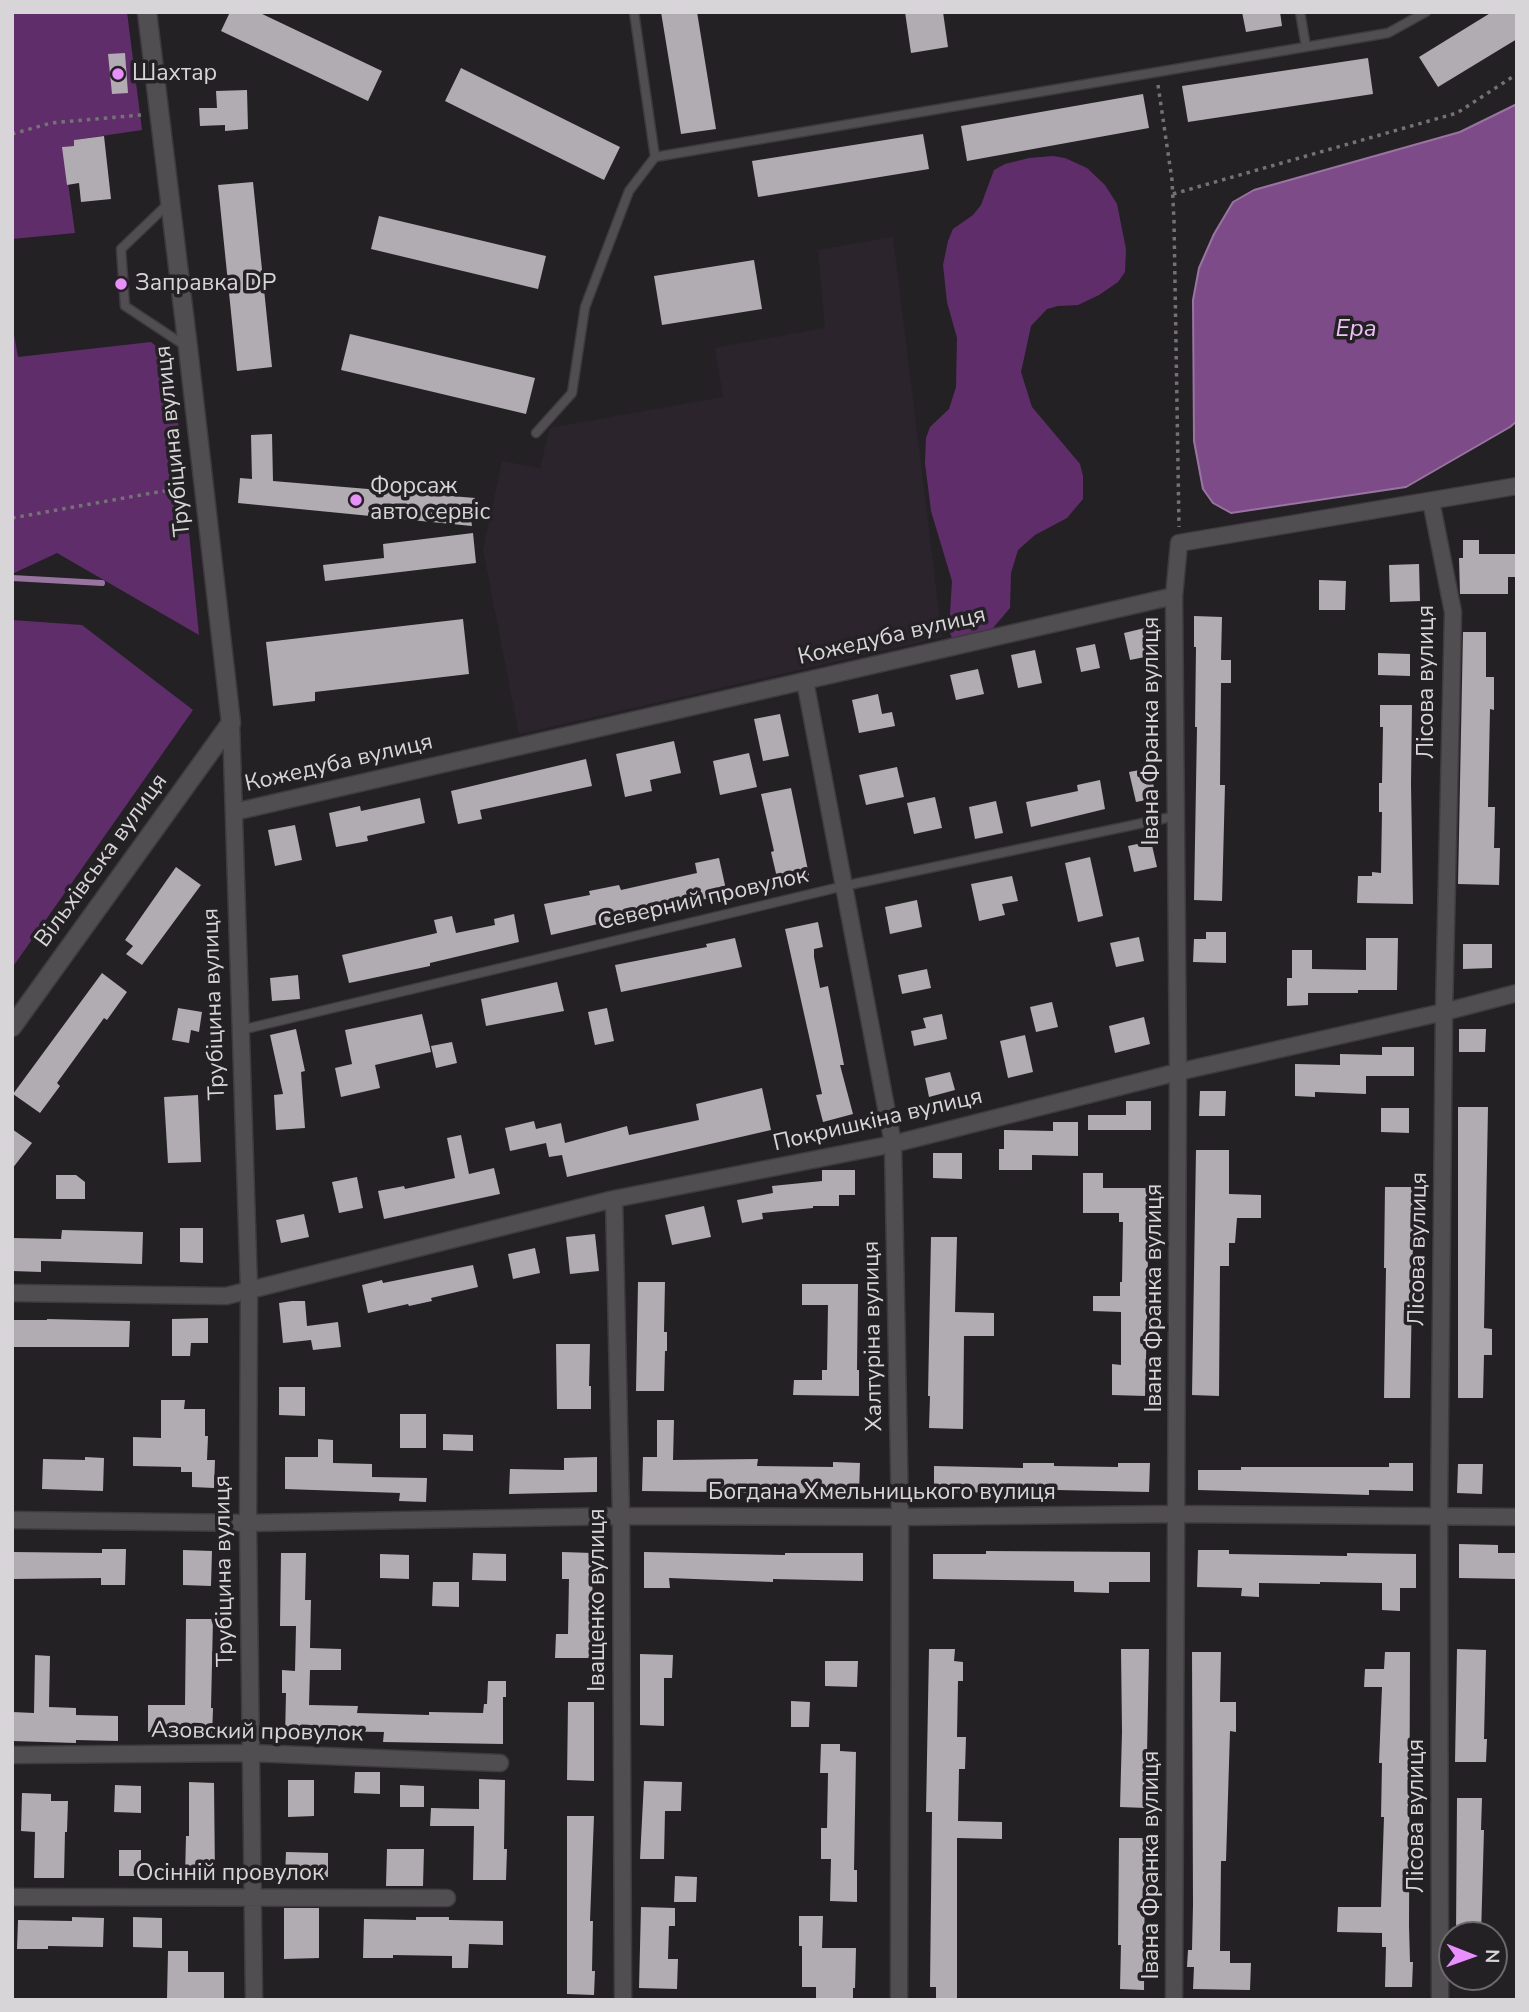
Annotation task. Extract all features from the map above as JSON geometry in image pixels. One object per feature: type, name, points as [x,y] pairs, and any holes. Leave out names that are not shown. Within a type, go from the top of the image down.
[{"type":"street","name":"Трубіцина вулиця","points":[[147,12],[231,723],[249,1289],[248,1523],[254,2000]]},
{"type":"street","points":[[1174,596],[1179,543],[1517,486]]},
{"type":"street","name":"Лісова вулиця","points":[[1431,501],[1453,611],[1444,1012],[1439,1515],[1440,2000]]},
{"type":"street","name":"Кожедуба вулиця","points":[[234,812],[1174,596]]},
{"type":"street","name":"Івана Франка вулиця","points":[[1174,596],[1178,1072],[1174,2000]]},
{"type":"street","name":"Халтуріна вулиця","points":[[805,681],[893,1144],[900,1517],[899,2000]]},
{"type":"street","name":"Вільхівська вулиця","points":[[12,1027],[231,723]]},
{"type":"street","name":"Покришкіна вулиця","points":[[12,1293],[226,1296],[614,1199],[893,1144],[1178,1072],[1517,993]]},
{"type":"street","name":"Іващенко вулиця","points":[[614,1199],[621,1517],[623,2000]]},
{"type":"street","name":"Богдана Хмельницького вулиця","points":[[12,1520],[248,1523],[621,1517],[1177,1514],[1517,1517]]},
{"type":"street","name":"Азовский провулок","points":[[12,1755],[251,1753],[500,1763]]},
{"type":"street","name":"Осінній провулок","points":[[12,1897],[447,1898]]},
{"type":"lane","points":[[634,12],[655,157]]},
{"type":"lane","points":[[1300,12],[1306,47]]},
{"type":"lane","points":[[536,433],[572,393],[586,307],[629,191],[655,157],[1388,33],[1426,12]]},
{"type":"lane","points":[[170,202],[121,249],[125,306],[188,348]]},
{"type":"lane","name":"Северний провулок","points":[[240,1030],[844,886],[1176,816]]},
{"type":"path","points":[[1156,72],[1173,194],[1179,543]]},
{"type":"path","points":[[1173,194],[1457,113],[1517,74]]},
{"type":"path","points":[[12,134],[51,122],[159,114]]},
{"type":"path","points":[[12,518],[204,484]]},
{"type":"shaded area","points":[[12,12],[127,12],[142,130],[74,140],[74,146],[63,147],[75,233],[12,239]]},
{"type":"shaded area","points":[[1029,158],[1065,158],[1087,168],[1105,185],[1117,204],[1126,249],[1125,272],[1118,282],[1078,305],[1047,309],[1031,326],[1021,372],[1032,407],[1080,464],[1083,499],[1067,518],[1035,535],[1018,550],[1011,573],[1010,608],[987,635],[953,641],[949,630],[952,581],[931,511],[925,463],[926,438],[930,427],[949,409],[956,387],[957,338],[947,302],[943,265],[953,229],[973,215],[981,205],[994,170],[1005,164]]},
{"type":"shaded area","points":[[893,237],[942,637],[519,734],[483,550],[502,461],[540,468],[550,428],[723,397],[715,348],[825,328],[818,250]]},
{"type":"shaded area","points":[[12,324],[18,357],[151,342],[172,359],[199,635],[57,553],[12,574]]},
{"type":"shaded area","points":[[12,620],[82,625],[193,710],[12,968]]},
{"type":"water","name":"Ера","points":[[1517,104],[1517,421],[1406,487],[1231,513],[1213,503],[1203,489],[1194,441],[1193,300],[1199,268],[1214,234],[1233,202],[1254,190],[1460,132]]},
{"type":"building","points":[[230,12],[258,12],[382,71],[368,101],[221,31]]},
{"type":"building","points":[[661,12],[697,12],[716,129],[681,134]]},
{"type":"building","points":[[905,12],[943,12],[948,47],[911,53]]},
{"type":"building","points":[[1242,12],[1280,12],[1282,26],[1246,32]]},
{"type":"building","points":[[1492,12],[1517,12],[1517,39],[1438,87],[1419,57]]},
{"type":"building","name":"Шахтар","points":[[125,53],[128,93],[112,94],[108,54]]},
{"type":"building","points":[[1368,58],[1373,94],[1188,122],[1182,86]]},
{"type":"building","points":[[461,68],[620,147],[604,180],[445,101]]},
{"type":"building","points":[[247,90],[248,129],[225,131],[225,125],[200,126],[199,108],[217,108],[216,91]]},
{"type":"building","points":[[1143,94],[1149,128],[967,161],[961,126]]},
{"type":"building","points":[[923,134],[929,169],[758,197],[752,161]]},
{"type":"building","points":[[104,136],[111,199],[81,202],[79,183],[67,185],[62,147],[74,146],[74,140]]},
{"type":"building","points":[[253,182],[272,367],[237,371],[218,185]]},
{"type":"building","points":[[379,216],[546,256],[538,289],[371,249]]},
{"type":"building","points":[[754,260],[762,309],[662,325],[654,276]]},
{"type":"building","points":[[350,334],[535,378],[526,414],[341,370]]},
{"type":"building","name":"Форсаж авто сервіс","points":[[272,434],[273,481],[475,498],[474,514],[470,514],[472,526],[238,503],[240,478],[252,479],[251,435]]},
{"type":"building","points":[[473,533],[476,563],[325,581],[323,565],[384,558],[383,544]]},
{"type":"building","points":[[1463,540],[1479,540],[1479,554],[1517,554],[1517,577],[1508,577],[1508,594],[1460,594],[1459,558],[1463,558]]},
{"type":"building","points":[[1419,564],[1420,601],[1390,602],[1389,565]]},
{"type":"building","points":[[1319,580],[1346,581],[1345,610],[1319,610]]},
{"type":"building","points":[[1194,616],[1222,617],[1221,660],[1231,660],[1231,683],[1221,683],[1220,785],[1225,785],[1222,901],[1194,900],[1197,727]]},
{"type":"building","points":[[463,619],[469,674],[315,692],[315,701],[273,706],[266,642]]},
{"type":"building","points":[[1149,627],[1155,655],[1130,660],[1124,633]]},
{"type":"building","points":[[1463,632],[1486,632],[1486,677],[1494,677],[1494,710],[1490,709],[1488,807],[1495,807],[1494,848],[1500,848],[1499,885],[1458,884]]},
{"type":"building","points":[[1095,644],[1100,668],[1081,672],[1076,648]]},
{"type":"building","points":[[1035,650],[1042,683],[1018,688],[1011,655]]},
{"type":"building","points":[[1378,653],[1410,654],[1410,676],[1378,675]]},
{"type":"building","points":[[978,669],[984,694],[956,700],[950,675]]},
{"type":"building","points":[[878,694],[882,714],[892,712],[895,726],[859,733],[852,700]]},
{"type":"building","points":[[1380,705],[1412,705],[1413,904],[1357,903],[1358,876],[1372,876],[1372,872],[1381,873],[1382,812],[1379,812],[1379,783],[1382,783],[1383,727],[1380,727]]},
{"type":"building","points":[[780,714],[789,756],[763,761],[754,719]]},
{"type":"building","points":[[674,741],[681,773],[650,780],[652,791],[625,797],[616,754]]},
{"type":"building","points":[[749,753],[757,787],[720,795],[713,761]]},
{"type":"building","points":[[586,759],[592,786],[480,810],[482,819],[458,824],[451,791]]},
{"type":"building","points":[[897,767],[904,797],[866,805],[859,775]]},
{"type":"building","points":[[1150,768],[1156,798],[1136,802],[1129,772]]},
{"type":"building","points":[[1100,780],[1105,809],[1031,827],[1026,802],[1078,791],[1077,785]]},
{"type":"building","points":[[791,788],[809,875],[778,882],[761,794]]},
{"type":"building","points":[[935,797],[942,828],[914,834],[907,803]]},
{"type":"building","points":[[420,798],[425,823],[367,836],[368,841],[336,847],[329,813],[360,806],[361,811]]},
{"type":"building","points":[[996,801],[1003,833],[975,839],[969,807]]},
{"type":"building","points":[[295,825],[302,860],[275,866],[268,830]]},
{"type":"building","points":[[1151,841],[1157,867],[1134,872],[1128,846]]},
{"type":"building","points":[[1090,857],[1103,916],[1078,922],[1065,863]]},
{"type":"building","points":[[719,858],[727,894],[551,935],[544,904],[590,895],[589,891],[619,885],[621,890],[697,873],[695,863]]},
{"type":"building","points":[[176,867],[201,885],[142,965],[126,954],[133,946],[125,940]]},
{"type":"building","points":[[1012,876],[1018,901],[1002,904],[1005,915],[979,921],[971,884]]},
{"type":"building","points":[[917,900],[922,927],[890,934],[885,907]]},
{"type":"building","points":[[514,914],[519,942],[430,963],[430,966],[349,983],[342,955],[437,933],[434,920],[452,916],[456,933],[495,925],[494,919]]},
{"type":"building","points":[[818,922],[823,947],[814,949],[814,957],[820,988],[828,986],[844,1065],[840,1065],[853,1114],[823,1122],[816,1095],[822,1094],[785,929]]},
{"type":"building","points":[[1206,932],[1226,932],[1226,963],[1193,962],[1194,939],[1206,939]]},
{"type":"building","points":[[1139,937],[1144,961],[1116,967],[1110,943]]},
{"type":"building","points":[[735,938],[742,967],[621,992],[615,965],[707,947],[706,944]]},
{"type":"building","points":[[1366,938],[1398,938],[1397,990],[1308,993],[1308,1005],[1287,1006],[1287,978],[1292,978],[1292,950],[1312,950],[1312,969],[1366,970]]},
{"type":"building","points":[[1463,944],[1492,944],[1492,968],[1463,969]]},
{"type":"building","points":[[927,969],[931,988],[902,994],[898,975]]},
{"type":"building","points":[[102,973],[127,992],[107,1020],[104,1018],[57,1083],[60,1086],[40,1113],[13,1094]]},
{"type":"building","points":[[298,975],[300,999],[272,1001],[270,978]]},
{"type":"building","points":[[557,982],[564,1011],[486,1026],[481,999]]},
{"type":"building","points":[[1052,1002],[1058,1027],[1036,1032],[1030,1007]]},
{"type":"building","points":[[178,1008],[202,1012],[199,1032],[191,1030],[189,1043],[172,1040]]},
{"type":"building","points":[[607,1008],[614,1041],[595,1045],[588,1012]]},
{"type":"building","points":[[422,1014],[431,1052],[375,1065],[380,1088],[341,1097],[335,1068],[352,1064],[345,1030]]},
{"type":"building","points":[[942,1014],[947,1039],[914,1046],[911,1031],[926,1028],[923,1018]]},
{"type":"building","points":[[1144,1017],[1150,1044],[1115,1053],[1109,1026]]},
{"type":"building","points":[[296,1029],[305,1071],[301,1072],[305,1128],[276,1130],[274,1095],[283,1094],[270,1035]]},
{"type":"building","points":[[1459,1029],[1486,1029],[1485,1052],[1459,1052]]},
{"type":"building","points":[[1025,1035],[1033,1072],[1008,1078],[1000,1041]]},
{"type":"building","points":[[452,1042],[457,1063],[436,1068],[431,1046]]},
{"type":"building","points":[[1382,1047],[1414,1047],[1414,1076],[1366,1076],[1366,1094],[1315,1092],[1315,1097],[1295,1096],[1295,1064],[1340,1065],[1340,1054],[1382,1055]]},
{"type":"building","points":[[950,1072],[955,1090],[929,1097],[925,1078]]},
{"type":"building","points":[[762,1088],[771,1130],[567,1177],[562,1155],[549,1157],[546,1143],[510,1151],[505,1128],[534,1121],[536,1129],[561,1123],[565,1143],[627,1126],[629,1135],[699,1120],[696,1104]]},
{"type":"building","points":[[1200,1091],[1226,1091],[1225,1116],[1199,1116]]},
{"type":"building","points":[[198,1095],[201,1162],[168,1163],[164,1097]]},
{"type":"building","points":[[1126,1101],[1151,1101],[1151,1130],[1088,1130],[1088,1115],[1126,1115]]},
{"type":"building","points":[[1458,1107],[1488,1107],[1484,1328],[1492,1329],[1492,1355],[1484,1355],[1483,1398],[1458,1398]]},
{"type":"building","points":[[1381,1108],[1409,1108],[1409,1133],[1381,1132]]},
{"type":"building","points":[[1053,1122],[1078,1122],[1078,1156],[1032,1155],[1032,1170],[999,1170],[999,1149],[1004,1149],[1004,1130],[1053,1131]]},
{"type":"building","points":[[12,1129],[32,1143],[12,1169]]},
{"type":"building","points":[[461,1135],[469,1174],[494,1168],[500,1194],[384,1219],[378,1191],[404,1186],[405,1189],[455,1178],[447,1138]]},
{"type":"building","points":[[1196,1150],[1229,1150],[1229,1194],[1261,1195],[1261,1218],[1237,1218],[1235,1243],[1229,1243],[1229,1266],[1220,1266],[1219,1396],[1192,1395]]},
{"type":"building","points":[[933,1153],[962,1153],[962,1179],[933,1178]]},
{"type":"building","points":[[822,1170],[855,1170],[855,1195],[839,1195],[839,1206],[813,1206],[762,1213],[763,1219],[742,1223],[737,1200],[773,1193],[772,1186],[822,1181]]},
{"type":"building","points":[[1083,1173],[1103,1173],[1103,1188],[1147,1188],[1145,1396],[1112,1395],[1112,1364],[1121,1365],[1121,1312],[1093,1311],[1093,1296],[1120,1296],[1123,1222],[1119,1222],[1119,1213],[1083,1213]]},
{"type":"building","points":[[56,1175],[76,1175],[85,1182],[85,1199],[56,1199]]},
{"type":"building","points":[[357,1177],[363,1208],[339,1213],[332,1182]]},
{"type":"building","points":[[1385,1187],[1414,1187],[1410,1398],[1384,1398]]},
{"type":"building","points":[[704,1206],[711,1237],[672,1245],[665,1215]]},
{"type":"building","points":[[304,1214],[309,1237],[281,1243],[276,1220]]},
{"type":"building","points":[[180,1228],[203,1228],[203,1263],[180,1262]]},
{"type":"building","points":[[62,1230],[143,1232],[142,1264],[41,1261],[41,1272],[12,1271],[12,1238],[61,1239]]},
{"type":"building","points":[[595,1234],[599,1271],[570,1274],[566,1237]]},
{"type":"building","points":[[931,1237],[957,1237],[955,1312],[994,1313],[994,1336],[964,1336],[963,1429],[929,1428]]},
{"type":"building","points":[[535,1248],[540,1273],[513,1279],[508,1254]]},
{"type":"building","points":[[473,1265],[478,1287],[431,1298],[432,1301],[368,1313],[362,1285]]},
{"type":"building","points":[[638,1282],[665,1282],[664,1332],[667,1332],[667,1351],[664,1391],[636,1391]]},
{"type":"building","points":[[802,1284],[858,1284],[859,1396],[793,1395],[794,1380],[822,1380],[822,1370],[827,1370],[828,1305],[802,1305]]},
{"type":"building","points":[[305,1301],[307,1326],[338,1322],[341,1347],[313,1350],[311,1340],[283,1343],[279,1303]]},
{"type":"building","points":[[208,1318],[208,1343],[191,1343],[190,1356],[172,1356],[172,1319]]},
{"type":"building","points":[[12,1320],[130,1321],[129,1347],[12,1347]]},
{"type":"building","points":[[556,1344],[590,1344],[591,1409],[557,1409]]},
{"type":"building","points":[[279,1387],[305,1387],[305,1416],[279,1415]]},
{"type":"building","points":[[161,1400],[185,1400],[184,1409],[205,1409],[207,1460],[215,1460],[214,1488],[192,1487],[192,1472],[181,1472],[181,1467],[133,1466],[133,1437],[161,1438]]},
{"type":"building","points":[[400,1414],[426,1414],[426,1448],[400,1448]]},
{"type":"building","points":[[657,1420],[674,1420],[673,1460],[758,1459],[757,1466],[833,1467],[833,1462],[860,1463],[859,1494],[642,1491],[643,1457],[657,1457]]},
{"type":"building","points":[[443,1434],[473,1435],[473,1451],[443,1450]]},
{"type":"building","points":[[318,1439],[333,1440],[333,1463],[372,1464],[372,1477],[427,1478],[426,1502],[399,1501],[400,1493],[285,1489],[285,1457],[318,1457]]},
{"type":"building","points":[[85,1457],[104,1458],[103,1491],[42,1489],[43,1459],[85,1460]]},
{"type":"building","points":[[597,1457],[597,1492],[509,1494],[510,1469],[564,1470],[564,1458]]},
{"type":"building","points":[[1023,1463],[1118,1467],[1118,1463],[1150,1463],[1149,1492],[1011,1489],[1011,1492],[934,1493],[934,1466],[1023,1468]]},
{"type":"building","points":[[1389,1463],[1413,1463],[1413,1491],[1369,1490],[1369,1495],[1198,1490],[1198,1470],[1241,1470],[1241,1467],[1389,1467]]},
{"type":"building","points":[[1458,1464],[1483,1464],[1482,1494],[1457,1493]]},
{"type":"building","points":[[1459,1544],[1498,1545],[1498,1553],[1517,1553],[1517,1579],[1459,1578]]},
{"type":"building","points":[[102,1549],[126,1549],[125,1585],[101,1585],[101,1578],[12,1579],[12,1552],[102,1553]]},
{"type":"building","points":[[183,1550],[212,1551],[211,1586],[183,1585]]},
{"type":"building","points":[[1198,1550],[1229,1550],[1229,1554],[1416,1554],[1416,1588],[1400,1588],[1400,1611],[1382,1610],[1382,1583],[1259,1583],[1259,1597],[1241,1596],[1242,1588],[1197,1587]]},
{"type":"building","points":[[986,1551],[1150,1552],[1150,1582],[1109,1582],[1109,1593],[1074,1592],[1074,1581],[933,1579],[933,1554],[986,1554]]},
{"type":"building","points":[[562,1552],[592,1553],[593,1634],[601,1634],[601,1658],[555,1658],[556,1634],[568,1634],[569,1579],[562,1579]]},
{"type":"building","points":[[644,1552],[785,1555],[863,1553],[863,1581],[773,1579],[773,1582],[669,1578],[670,1588],[644,1588]]},
{"type":"building","points":[[281,1553],[306,1553],[305,1600],[311,1600],[310,1648],[341,1649],[341,1670],[310,1670],[309,1705],[358,1706],[357,1713],[483,1713],[484,1704],[487,1704],[488,1681],[506,1681],[506,1697],[503,1697],[503,1744],[383,1742],[384,1732],[312,1731],[312,1739],[285,1738],[286,1693],[282,1693],[282,1670],[295,1671],[296,1626],[280,1626]]},
{"type":"building","points":[[473,1553],[506,1554],[506,1581],[472,1580]]},
{"type":"building","points":[[380,1554],[409,1555],[409,1579],[380,1578]]},
{"type":"building","points":[[433,1582],[459,1582],[459,1607],[432,1606]]},
{"type":"building","points":[[186,1619],[213,1619],[212,1738],[187,1738],[187,1733],[148,1732],[148,1705],[185,1705]]},
{"type":"building","points":[[929,1649],[955,1649],[954,1661],[963,1662],[963,1681],[958,1681],[957,1737],[966,1737],[965,1769],[959,1769],[958,1821],[1002,1822],[1002,1839],[957,1838],[957,2000],[936,2000],[936,1987],[930,1987],[932,1812],[926,1812]]},
{"type":"building","points":[[1121,1649],[1149,1649],[1146,1808],[1120,1807]]},
{"type":"building","points":[[1457,1649],[1486,1650],[1486,1762],[1455,1762]]},
{"type":"building","points":[[1192,1652],[1221,1652],[1220,1702],[1236,1702],[1236,1732],[1230,1731],[1226,1861],[1221,1861],[1220,1951],[1230,1951],[1230,1963],[1251,1963],[1250,1990],[1193,1989],[1194,1967],[1187,1967],[1188,1950],[1192,1950],[1193,1905]]},
{"type":"building","points":[[1385,1652],[1410,1652],[1409,1926],[1410,1962],[1413,1962],[1412,1987],[1385,1987],[1386,1947],[1382,1947],[1382,1933],[1337,1932],[1338,1907],[1381,1907],[1384,1817],[1381,1817],[1382,1763],[1379,1763],[1382,1687],[1364,1687],[1365,1669],[1384,1669]]},
{"type":"building","points":[[640,1654],[673,1655],[672,1678],[664,1678],[664,1726],[640,1725]]},
{"type":"building","points":[[35,1655],[50,1656],[49,1707],[76,1708],[76,1715],[118,1716],[118,1741],[12,1741],[12,1712],[34,1713]]},
{"type":"building","points":[[825,1661],[858,1661],[857,1687],[825,1686]]},
{"type":"building","points":[[791,1701],[810,1702],[809,1727],[791,1727]]},
{"type":"building","points":[[568,1702],[594,1702],[594,1781],[567,1780]]},
{"type":"building","points":[[821,1744],[840,1744],[840,1751],[856,1752],[854,1870],[857,1870],[857,1902],[830,1901],[831,1859],[821,1859],[821,1828],[827,1828],[828,1773],[820,1773]]},
{"type":"building","points":[[355,1772],[380,1772],[380,1794],[354,1793]]},
{"type":"building","points":[[479,1779],[505,1780],[506,1880],[473,1880],[474,1826],[430,1826],[431,1808],[479,1809]]},
{"type":"building","points":[[288,1780],[314,1780],[314,1816],[288,1817]]},
{"type":"building","points":[[644,1781],[682,1782],[681,1811],[665,1811],[664,1859],[640,1859]]},
{"type":"building","points":[[189,1782],[214,1783],[215,1878],[185,1877],[186,1836],[189,1836]]},
{"type":"building","points":[[115,1785],[141,1786],[141,1813],[114,1812]]},
{"type":"building","points":[[400,1785],[424,1786],[424,1807],[400,1807]]},
{"type":"building","points":[[22,1793],[51,1794],[51,1801],[68,1801],[64,1878],[34,1878],[35,1832],[21,1831]]},
{"type":"building","points":[[1457,1798],[1482,1798],[1481,1830],[1484,1830],[1481,1921],[1456,1921]]},
{"type":"building","points":[[567,1816],[594,1816],[590,1921],[593,1921],[594,1995],[567,1994]]},
{"type":"building","points":[[1119,1838],[1145,1838],[1144,1990],[1120,1989]]},
{"type":"building","points":[[387,1849],[424,1849],[423,1886],[386,1886]]},
{"type":"building","points":[[119,1850],[141,1850],[141,1876],[119,1876]]},
{"type":"building","points":[[286,1852],[328,1853],[328,1877],[285,1876]]},
{"type":"building","points":[[675,1876],[697,1877],[696,1902],[674,1902]]},
{"type":"building","points":[[641,1907],[675,1908],[675,1926],[669,1926],[668,1959],[678,1959],[677,1989],[639,1988]]},
{"type":"building","points":[[284,1908],[319,1908],[319,1958],[284,1959]]},
{"type":"building","points":[[799,1916],[823,1916],[822,1948],[856,1948],[853,2000],[816,2000],[816,1987],[802,1987]]},
{"type":"building","points":[[72,1917],[104,1918],[103,1947],[48,1946],[48,1949],[17,1949],[18,1920],[72,1921]]},
{"type":"building","points":[[133,1917],[162,1918],[162,1948],[133,1947]]},
{"type":"building","points":[[416,1917],[503,1921],[503,1945],[469,1944],[468,1968],[452,1968],[452,1956],[393,1955],[393,1958],[363,1958],[364,1919],[416,1920]]},
{"type":"building","points":[[168,1951],[188,1951],[188,1972],[224,1972],[224,1999],[167,1998]]},
{"type":"waterway","points":[[12,578],[102,583]]},
{"type":"place","name":"Шахтар","points":[[118,74]]},
{"type":"place","name":"Заправка DP","points":[[121,284]]},
{"type":"place","name":"Форсаж авто сервіс","points":[[356,500]]}]
